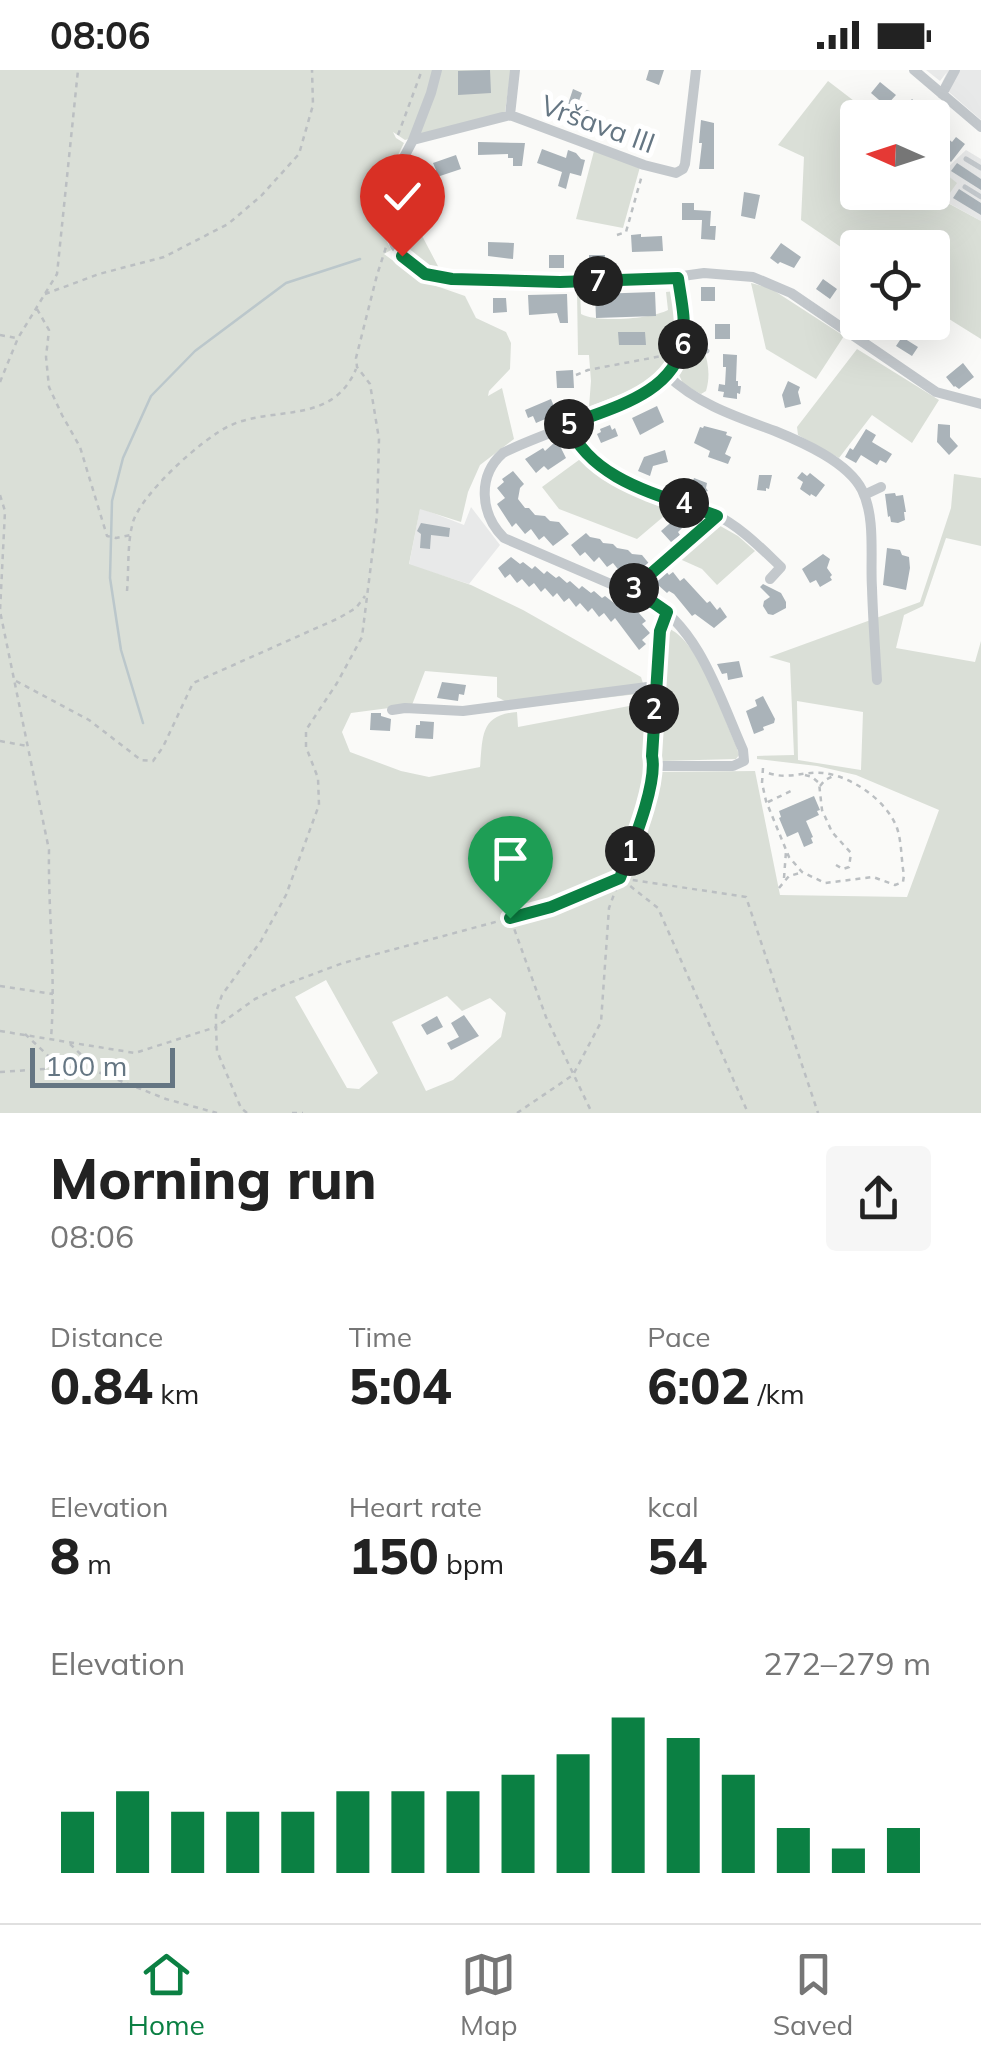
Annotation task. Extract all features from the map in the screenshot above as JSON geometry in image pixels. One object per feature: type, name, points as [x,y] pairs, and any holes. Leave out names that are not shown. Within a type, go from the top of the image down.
[{"type":"street","points":[[437,70],[431,94],[385,204],[390,236],[402,256],[425,274],[440,278],[560,282],[724,273],[753,277],[776,285],[936,392],[981,404]]},
{"type":"street","name":"Vršava III","points":[[510,115],[515,70]]},
{"type":"street","name":"Vršava III","points":[[413,140],[510,115],[672,174],[685,164],[696,70]]},
{"type":"street","points":[[914,70],[981,127]]},
{"type":"street","points":[[942,94],[956,70]]},
{"type":"street","points":[[667,612],[660,631],[654,766],[742,764],[745,756],[701,657],[667,612],[630,592],[514,544],[499,533],[488,517],[485,484],[492,464],[503,453],[640,396],[668,375],[682,348],[684,316],[678,278]]},
{"type":"street","points":[[668,375],[693,396],[724,412],[789,436],[824,454],[857,482],[864,495],[871,530],[876,680]]},
{"type":"street","points":[[568,425],[585,454],[608,473],[717,516],[746,535],[781,567]]},
{"type":"street","points":[[864,495],[881,487]]},
{"type":"street","points":[[770,578],[793,558]]},
{"type":"street","points":[[392,710],[463,712],[656,686]]},
{"type":"lane","points":[[966,158],[981,168]]},
{"type":"lane","points":[[965,187],[981,196]]},
{"type":"lane","points":[[682,348],[707,351]]},
{"type":"path","points":[[0,382],[18,338],[57,274],[78,70]]},
{"type":"path","points":[[45,294],[99,274],[164,257],[228,224],[300,154],[314,105],[312,70]]},
{"type":"path","points":[[398,134],[422,70]]},
{"type":"path","points":[[617,235],[626,232],[644,165]]},
{"type":"path","points":[[127,591],[133,521],[160,481],[227,427],[306,412],[329,401],[351,382],[390,236]]},
{"type":"path","points":[[35,308],[49,330],[49,386],[80,447],[107,536],[131,535]]},
{"type":"path","points":[[0,335],[18,338]]},
{"type":"path","points":[[576,376],[682,348]]},
{"type":"path","points":[[248,1113],[242,1108],[216,1051],[216,1012],[222,994],[286,895],[319,805],[318,778],[306,747],[306,730],[362,637],[377,516],[378,440],[370,384],[357,367]]},
{"type":"path","points":[[0,495],[6,511],[0,610],[50,850],[48,890],[54,994],[51,1039]]},
{"type":"path","points":[[630,592],[717,516]]},
{"type":"path","points":[[14,681],[89,720],[141,760],[153,761],[193,683],[339,618],[356,608],[366,594]]},
{"type":"path","points":[[0,741],[27,746]]},
{"type":"path","points":[[517,1113],[573,1075],[601,1022],[610,908],[654,766]]},
{"type":"path","points":[[762,768],[766,803],[786,850],[806,875]]},
{"type":"path","points":[[768,773],[782,778],[823,773],[858,786],[891,817],[898,831],[904,875],[903,882],[895,885],[873,877],[832,884],[795,873],[779,888]]},
{"type":"path","points":[[804,774],[816,780],[822,810],[832,832],[851,853],[850,864],[858,878]]},
{"type":"path","points":[[820,788],[824,780],[835,776]]},
{"type":"path","points":[[766,803],[792,790]]},
{"type":"path","points":[[784,881],[786,850]]},
{"type":"path","points":[[836,865],[843,869],[850,864]]},
{"type":"path","points":[[620,878],[658,908],[748,1113]]},
{"type":"path","points":[[0,1030],[134,1054],[216,1027],[284,985],[343,963],[551,907],[620,878],[746,898],[818,1113]]},
{"type":"path","points":[[510,918],[546,1017],[592,1113]]},
{"type":"path","points":[[0,986],[54,994]]},
{"type":"path","points":[[24,1033],[62,1068]]},
{"type":"path","points":[[68,1042],[98,1072]]},
{"type":"path","points":[[0,1072],[72,1067],[98,1072],[166,1099],[217,1113]]},
{"type":"path","points":[[292,1113],[303,1113]]},
{"type":"shaded area","points":[[0,70],[511,70],[505,112],[405,140],[393,132],[404,143],[381,195],[380,220],[391,250],[384,254],[419,280],[465,296],[476,318],[506,332],[511,343],[510,369],[488,396],[502,388],[514,439],[480,465],[461,522],[420,509],[409,564],[471,585],[523,610],[641,677],[646,693],[518,708],[497,697],[497,677],[425,671],[412,705],[351,713],[342,732],[350,752],[429,777],[480,767],[486,729],[505,714],[517,712],[518,727],[645,703],[648,772],[755,771],[780,895],[907,897],[939,810],[856,775],[757,759],[794,755],[790,663],[769,657],[920,602],[951,508],[954,474],[981,478],[981,546],[946,538],[923,606],[904,615],[896,648],[975,662],[981,641],[981,1113],[0,1113]],"holes":[[[797,701],[863,712],[861,770],[798,760]],[[326,980],[378,1073],[359,1089],[347,1088],[295,997]],[[447,996],[462,1011],[490,998],[506,1013],[501,1037],[453,1080],[426,1091],[392,1022]]]},
{"type":"shaded area","points":[[926,70],[981,70],[981,120],[941,85],[947,72],[940,81]]},
{"type":"shaded area","points":[[828,81],[853,100],[840,100],[840,210],[950,210],[950,204],[981,221],[981,339],[950,320],[950,230],[840,230],[840,246],[801,220],[804,157],[778,145]]},
{"type":"shaded area","points":[[966,150],[981,159],[981,221],[950,204],[950,165]]},
{"type":"shaded area","points":[[594,151],[640,167],[623,228],[576,219]]},
{"type":"shaded area","points":[[397,188],[440,270],[432,271],[421,263],[397,236],[391,214]]},
{"type":"shaded area","points":[[751,283],[770,288],[840,333],[841,340],[816,379],[766,349]]},
{"type":"shaded area","points":[[580,290],[581,314],[611,319],[668,310],[666,292],[676,291],[676,342],[662,371],[634,389],[589,407],[589,355],[578,355]]},
{"type":"shaded area","points":[[688,326],[693,326],[697,334],[708,366],[706,391],[701,394],[683,384],[677,370],[686,349]]},
{"type":"shaded area","points":[[857,349],[939,400],[912,443],[872,415],[839,458],[798,435],[797,427]]},
{"type":"shaded area","points":[[583,457],[614,481],[676,506],[637,539],[559,509],[542,487]]},
{"type":"shaded area","points":[[471,507],[500,545],[469,584],[409,565],[420,508],[464,525]]},
{"type":"shaded area","points":[[708,519],[755,551],[717,585],[702,569],[673,556],[633,587],[630,584]]},
{"type":"shaded area","points":[[670,629],[681,637],[701,665],[736,745],[736,759],[661,761],[656,753],[663,639]]},
{"type":"building","points":[[490,70],[491,93],[458,95],[458,71]]},
{"type":"building","points":[[649,70],[664,70],[659,85],[646,80]]},
{"type":"building","points":[[880,82],[896,95],[891,100],[879,100],[871,93]]},
{"type":"building","points":[[573,89],[582,93],[577,106],[590,111],[589,115],[596,119],[622,127],[617,141],[545,114],[550,101],[568,104]]},
{"type":"building","points":[[701,120],[714,123],[714,169],[699,169]]},
{"type":"building","points":[[956,137],[965,144],[951,162],[950,140]]},
{"type":"building","points":[[478,142],[525,143],[522,166],[513,166],[513,158],[508,158],[508,154],[478,155]]},
{"type":"building","points":[[542,149],[566,158],[568,150],[576,153],[585,160],[581,176],[570,173],[566,189],[558,186],[562,172],[537,163]]},
{"type":"building","points":[[456,155],[461,169],[428,180],[432,189],[420,196],[412,182],[436,170],[433,163]]},
{"type":"building","points":[[957,163],[981,179],[981,190],[951,171]]},
{"type":"building","points":[[959,189],[981,203],[981,215],[953,198]]},
{"type":"building","points":[[744,192],[760,195],[755,219],[741,216]]},
{"type":"building","points":[[682,203],[694,203],[694,210],[711,211],[710,226],[716,226],[715,240],[701,239],[702,220],[682,220]]},
{"type":"building","points":[[631,235],[662,236],[663,251],[632,252]]},
{"type":"building","points":[[488,242],[514,243],[513,259],[488,256]]},
{"type":"building","points":[[781,243],[801,257],[794,268],[770,258]]},
{"type":"building","points":[[549,255],[564,255],[564,268],[549,268]]},
{"type":"building","points":[[589,255],[605,255],[605,269],[589,269]]},
{"type":"building","points":[[823,279],[837,289],[830,299],[816,289]]},
{"type":"building","points":[[701,287],[715,287],[715,301],[701,301]]},
{"type":"building","points":[[655,292],[656,316],[596,318],[595,294]]},
{"type":"building","points":[[567,294],[568,323],[560,323],[557,313],[529,315],[528,295]]},
{"type":"building","points":[[493,298],[506,298],[507,312],[493,313]]},
{"type":"building","points":[[715,324],[730,324],[730,339],[715,339]]},
{"type":"building","points":[[618,332],[645,332],[646,345],[619,345]]},
{"type":"building","points":[[900,340],[907,340],[918,347],[912,356],[896,346]]},
{"type":"building","points":[[723,354],[737,355],[736,381],[741,386],[737,399],[723,397],[724,392],[718,391],[719,384],[725,385]]},
{"type":"building","points":[[963,363],[974,377],[959,389],[946,377]]},
{"type":"building","points":[[573,370],[574,388],[557,388],[556,371]]},
{"type":"building","points":[[788,381],[800,387],[801,404],[785,408],[782,395]]},
{"type":"building","points":[[551,399],[557,414],[536,423],[533,416],[528,418],[525,410]]},
{"type":"building","points":[[657,406],[664,422],[640,435],[632,418]]},
{"type":"building","points":[[938,424],[950,425],[950,437],[958,446],[949,455],[937,442]]},
{"type":"building","points":[[610,425],[618,436],[601,443],[597,434]]},
{"type":"building","points":[[704,426],[732,437],[725,454],[731,457],[728,464],[708,457],[710,451],[694,443]]},
{"type":"building","points":[[866,429],[876,435],[872,442],[892,454],[886,463],[880,460],[877,465],[861,455],[856,463],[845,457]]},
{"type":"building","points":[[559,444],[566,458],[536,473],[525,459]]},
{"type":"building","points":[[665,450],[668,462],[653,466],[650,476],[638,471],[644,457]]},
{"type":"building","points":[[513,471],[524,484],[518,499],[525,508],[559,522],[569,534],[553,546],[544,536],[539,540],[531,529],[525,534],[516,523],[512,527],[497,504],[505,498],[497,488]]},
{"type":"building","points":[[802,472],[807,476],[810,473],[825,485],[816,497],[800,489],[803,482],[797,478]]},
{"type":"building","points":[[759,475],[772,475],[766,491],[757,490]]},
{"type":"building","points":[[694,478],[707,483],[708,491],[700,496],[689,491]]},
{"type":"building","points":[[885,494],[903,495],[906,512],[905,520],[898,523],[888,517]]},
{"type":"building","points":[[677,517],[684,526],[671,542],[661,531]]},
{"type":"building","points":[[421,523],[450,528],[449,537],[431,535],[430,549],[420,548],[421,534],[417,531]]},
{"type":"building","points":[[586,533],[603,543],[642,555],[656,572],[662,566],[680,581],[684,578],[707,603],[710,601],[717,610],[720,607],[727,617],[714,628],[695,614],[692,616],[674,594],[656,587],[642,573],[635,579],[627,569],[621,573],[613,563],[607,567],[599,557],[594,562],[585,552],[580,556],[571,545]]},
{"type":"building","points":[[887,548],[900,550],[909,557],[906,590],[883,585]]},
{"type":"building","points":[[823,554],[830,559],[827,568],[832,580],[820,587],[816,580],[810,583],[802,569]]},
{"type":"building","points":[[511,557],[638,612],[650,633],[642,640],[646,644],[639,650],[615,618],[611,622],[604,613],[599,617],[592,608],[588,612],[580,603],[576,607],[569,598],[564,602],[557,593],[553,597],[545,588],[541,592],[534,583],[529,587],[522,579],[517,583],[510,574],[505,578],[498,568]]},
{"type":"building","points":[[763,584],[781,593],[786,608],[768,614],[763,606],[770,597],[760,587]]},
{"type":"building","points":[[739,661],[743,677],[728,680],[727,673],[722,674],[717,664]]},
{"type":"building","points":[[442,682],[466,685],[464,695],[459,694],[458,701],[437,698]]},
{"type":"building","points":[[763,696],[775,719],[754,734],[746,711],[757,706],[755,700]]},
{"type":"building","points":[[371,713],[391,719],[390,731],[370,730]]},
{"type":"building","points":[[420,721],[434,722],[433,739],[415,738]]},
{"type":"building","points":[[814,796],[820,810],[819,815],[806,821],[813,843],[804,847],[798,832],[787,837],[779,811]]},
{"type":"building","points":[[464,1015],[479,1036],[451,1050],[447,1043],[459,1037],[451,1023]]},
{"type":"building","points":[[437,1016],[443,1027],[427,1035],[421,1025]]},
{"type":"waterway","points":[[143,723],[121,650],[110,578],[112,501],[123,458],[151,396],[195,351],[286,283],[360,259]]},
{"type":"route","points":[[402,256],[425,274],[452,279],[560,282],[678,278],[682,301],[683,343],[668,375],[640,396],[568,425],[585,454],[608,473],[717,516],[630,592],[667,612],[660,631],[654,766],[642,813],[620,878],[551,907],[510,918]]}]
